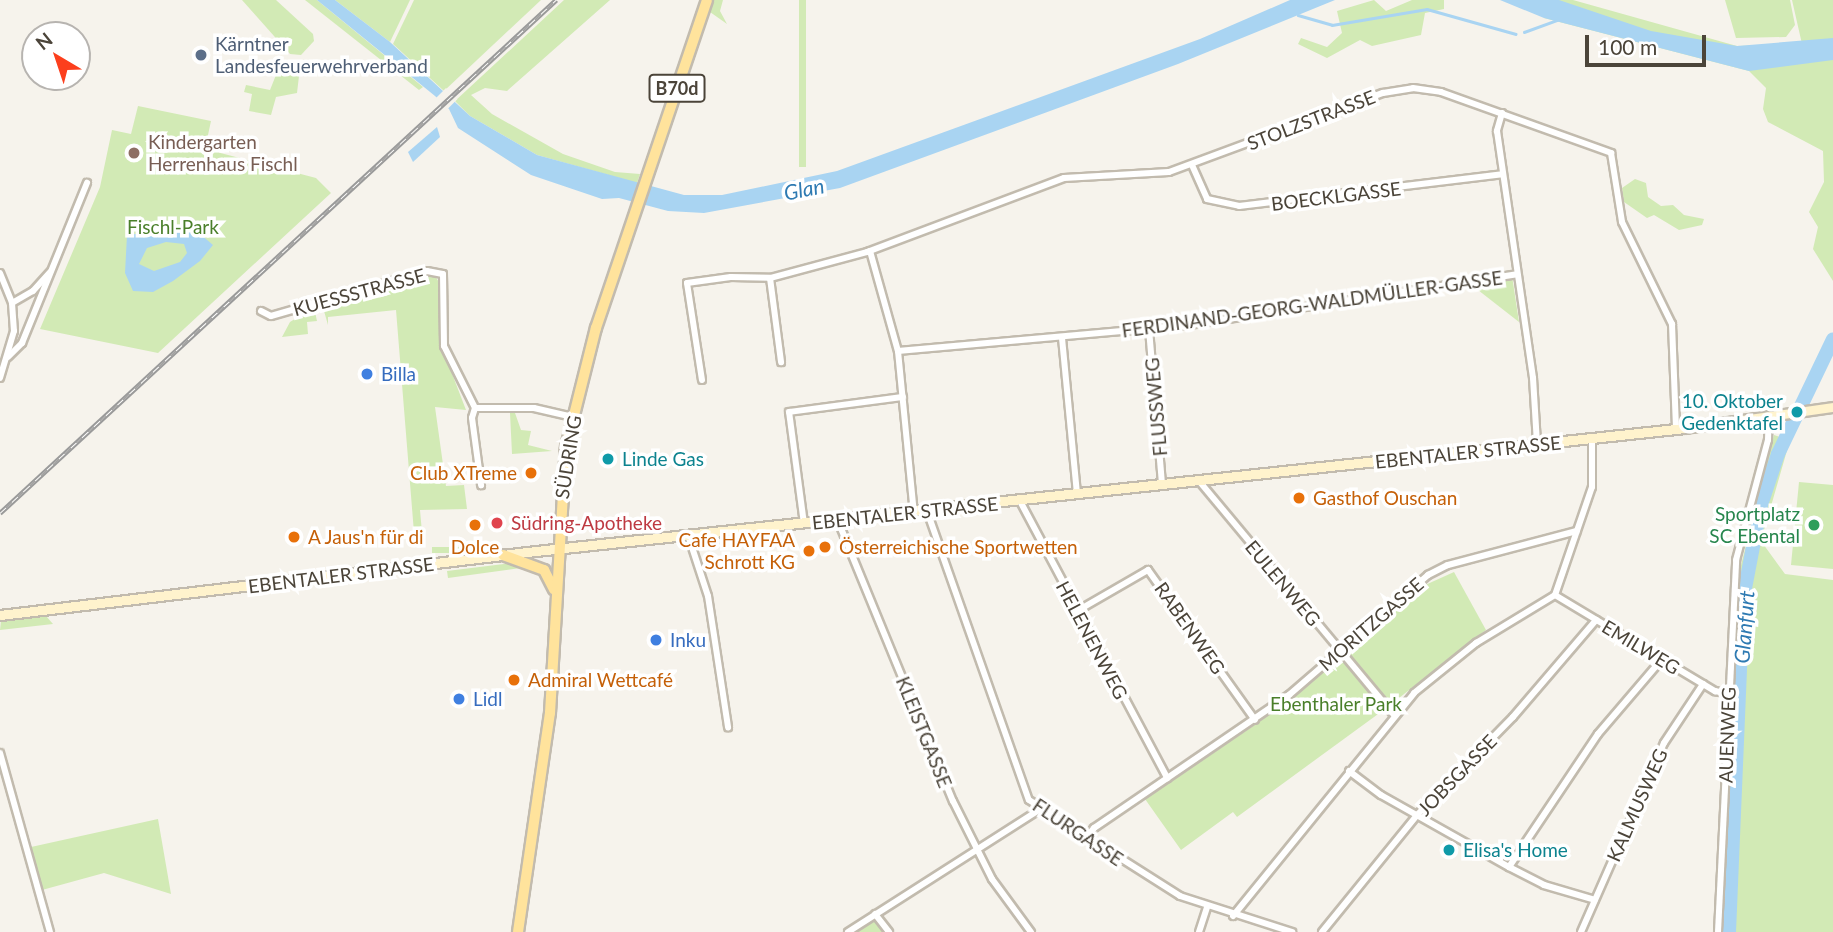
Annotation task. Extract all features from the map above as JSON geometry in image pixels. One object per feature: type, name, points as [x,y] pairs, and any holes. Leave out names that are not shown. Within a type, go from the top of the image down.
[{"type":"main road","name":"SÜDRING","points":[[518,932],[545,760],[562,473],[573,417],[633,214],[707,0]]},
{"type":"main road","name":"EBENTALER STRASSE","points":[[0,615],[503,555],[689,538],[1676,429],[1833,407]]},
{"type":"main road","points":[[503,555],[544,570],[556,597]]},
{"type":"street","name":"STOLZSTRASSE","points":[[702,380],[687,283],[731,277],[770,278],[870,251],[1064,178],[1157,174],[1192,165],[1398,89],[1441,92],[1602,147],[1614,156],[1622,222],[1672,324],[1676,429]]},
{"type":"street","points":[[1502,113],[1497,131],[1537,444]]},
{"type":"street","name":"BOECKLGASSE","points":[[1192,165],[1207,199],[1239,206],[1502,174]]},
{"type":"street","points":[[8,357],[22,342],[87,183]]},
{"type":"street","points":[[870,251],[898,351],[914,513]]},
{"type":"street","points":[[12,303],[33,291],[53,268]]},
{"type":"street","name":"KUESSSTRASSE","points":[[261,311],[271,316],[427,271],[443,274],[444,346],[475,408],[472,418],[481,485]]},
{"type":"street","points":[[0,273],[12,303],[14,331],[0,378]]},
{"type":"street","name":"FERDINAND-GEORG-WALDMÜLLER-GASSE","points":[[898,351],[1149,330],[1517,274]]},
{"type":"street","points":[[770,278],[781,362]]},
{"type":"street","name":"FLUSSWEG","points":[[1149,330],[1162,485]]},
{"type":"street","points":[[1062,338],[1077,494]]},
{"type":"street","points":[[804,524],[789,412],[903,397]]},
{"type":"street","points":[[475,408],[534,408],[573,417]]},
{"type":"street","name":"AUENWEG","points":[[1718,932],[1736,560],[1768,440],[1769,417]]},
{"type":"street","points":[[1233,916],[1349,771],[1422,686],[1476,643],[1555,595],[1594,475],[1592,438]]},
{"type":"street","name":"EULENWEG","points":[[1199,481],[1395,716]]},
{"type":"street","name":"HELENENWEG","points":[[1020,501],[1167,778]]},
{"type":"street","name":"FLURGASSE","points":[[927,512],[1021,784],[1040,809],[1148,879],[1207,907],[1292,932]]},
{"type":"street","name":"KLEISTGASSE","points":[[838,521],[976,849],[1031,932]]},
{"type":"street","name":"MORITZGASSE","points":[[1086,838],[1094,828],[1255,720],[1436,570],[1577,531]]},
{"type":"street","points":[[689,538],[708,596],[727,727]]},
{"type":"street","name":"RABENWEG","points":[[1077,611],[1148,570],[1255,720]]},
{"type":"street","name":"EMILWEG","points":[[1555,595],[1703,684],[1729,694]]},
{"type":"street","name":"JOBSGASSE","points":[[1322,932],[1417,815],[1513,717],[1596,620]]},
{"type":"street","points":[[1509,867],[1598,734],[1662,659]]},
{"type":"street","name":"KALMUSWEG","points":[[1581,932],[1664,743],[1703,684]]},
{"type":"street","points":[[0,753],[50,932]]},
{"type":"street","points":[[1349,771],[1417,815],[1509,867],[1544,885],[1595,900]]},
{"type":"street","points":[[848,932],[1040,809]]},
{"type":"street","points":[[1199,932],[1207,907]]},
{"type":"street","points":[[875,914],[889,932]]},
{"type":"green space","points":[[242,0],[276,0],[313,34],[314,41],[301,55],[290,54]]},
{"type":"green space","points":[[305,0],[317,0],[423,87],[419,90]]},
{"type":"green space","points":[[335,0],[410,0],[390,42]]},
{"type":"green space","points":[[414,0],[541,0],[444,91],[393,44]]},
{"type":"green space","points":[[564,0],[610,0],[507,91],[485,88],[471,95],[492,114],[563,154],[615,172],[640,174],[637,183],[537,155],[470,116],[455,101]]},
{"type":"green space","points":[[712,0],[723,0],[720,11],[727,24],[710,12]]},
{"type":"green space","points":[[799,0],[806,0],[806,167],[799,167]]},
{"type":"green space","points":[[1374,0],[1386,11],[1412,0],[1444,0],[1444,9],[1425,13],[1421,35],[1372,46],[1360,40],[1327,58],[1298,44],[1301,38],[1327,47],[1342,33],[1337,11]]},
{"type":"green space","points":[[1550,0],[1573,0],[1737,46],[1802,44],[1792,0],[1833,0],[1833,281],[1813,249],[1818,227],[1809,212],[1824,182],[1823,151],[1768,122],[1763,109],[1766,88],[1749,71],[1544,18]]},
{"type":"green space","points":[[1725,0],[1790,0],[1795,25],[1786,37],[1736,38]]},
{"type":"green space","points":[[280,65],[290,66],[299,76],[297,93],[276,97],[271,115],[249,111],[252,94],[244,92],[246,85],[270,90]]},
{"type":"green space","name":"Fischl-Park","points":[[138,106],[211,121],[205,149],[316,178],[331,193],[158,353],[40,329],[100,187],[112,130],[131,134]]},
{"type":"green space","points":[[1635,179],[1646,183],[1648,197],[1661,206],[1673,205],[1684,215],[1704,219],[1702,225],[1679,230],[1654,215],[1647,218],[1624,202],[1622,188]]},
{"type":"green space","points":[[428,274],[436,277],[443,290],[441,345],[466,410],[435,407],[446,486],[464,485],[467,509],[420,510],[423,544],[415,545],[396,310],[328,317],[328,325],[324,311],[331,303]]},
{"type":"green space","points":[[1512,276],[1519,322],[1469,283]]},
{"type":"green space","points":[[309,310],[315,312],[317,321],[307,322],[308,334],[282,337],[290,322]]},
{"type":"green space","points":[[510,413],[515,413],[521,430],[531,431],[528,445],[552,451],[512,454]]},
{"type":"green space","points":[[1774,435],[1790,440],[1761,541],[1785,574],[1833,580],[1833,932],[1725,932],[1740,569]]},
{"type":"green space","name":"Sportplatz SC Ebental","points":[[1799,482],[1833,485],[1833,569],[1791,565]]},
{"type":"green space","points":[[432,547],[476,547],[476,553],[432,553]]},
{"type":"green space","points":[[519,562],[528,567],[448,578],[447,571]]},
{"type":"green space","points":[[1454,572],[1486,630],[1390,705],[1344,651],[1423,586]]},
{"type":"green space","points":[[46,616],[53,624],[0,630],[1,621]]},
{"type":"green space","name":"Ebenthaler Park","points":[[1340,655],[1385,709],[1237,817],[1233,812],[1181,850],[1145,799],[1259,722]]},
{"type":"green space","points":[[158,819],[171,894],[104,873],[42,890],[31,847]]},
{"type":"green space","points":[[874,918],[884,932],[853,932]]},
{"type":"water","name":"Glan","points":[[317,0],[335,0],[390,42],[470,116],[537,155],[684,195],[722,195],[837,171],[1200,39],[1290,0],[1335,0],[1178,64],[840,188],[704,213],[668,211],[619,198],[602,199],[531,175],[458,128],[449,109],[435,96]]},
{"type":"water","points":[[1500,0],[1559,0],[1651,31],[1737,46],[1833,38],[1833,60],[1749,71],[1544,18]]},
{"type":"water","points":[[437,127],[440,137],[413,162],[408,152]]},
{"type":"water","points":[[177,229],[199,233],[213,245],[200,261],[173,281],[153,292],[133,291],[125,273],[127,235]],"holes":[[[166,242],[184,244],[187,253],[180,262],[154,271],[139,264],[147,248]]]},
{"type":"pier","points":[[446,88],[457,99],[445,111],[434,100]]},
{"type":"waterway","points":[[1298,15],[1332,25],[1427,9],[1516,34]]},
{"type":"waterway","points":[[1524,32],[1557,20]]},
{"type":"waterway","name":"Glanfurt","points":[[1729,932],[1743,599],[1761,505],[1778,454],[1833,339]]},
{"type":"railway","points":[[0,513],[556,0]]},
{"type":"place","name":"Kärntner Landesfeuerwehrverband","points":[[201,55]]},
{"type":"place","name":"Kindergarten Herrenhaus Fischl","points":[[134,153]]},
{"type":"place","name":"Billa","points":[[367,374]]},
{"type":"place","name":"10. Oktober Gedenktafel","points":[[1797,412]]},
{"type":"place","name":"Linde Gas","points":[[608,459]]},
{"type":"place","name":"Club XTreme","points":[[531,473]]},
{"type":"place","name":"Gasthof Ouschan","points":[[1299,498]]},
{"type":"place","name":"Südring-Apotheke","points":[[497,523]]},
{"type":"place","name":"Dolce","points":[[475,525]]},
{"type":"place","name":"Sportplatz SC Ebental","points":[[1814,525]]},
{"type":"place","name":"A Jaus'n für di","points":[[294,537]]},
{"type":"place","name":"Österreichische Sportwetten","points":[[825,547]]},
{"type":"place","name":"Cafe HAYFAA Schrott KG","points":[[809,551]]},
{"type":"place","name":"Inku","points":[[656,640]]},
{"type":"place","name":"Admiral Wettcafé","points":[[514,680]]},
{"type":"place","name":"Lidl","points":[[459,699]]},
{"type":"place","name":"Elisa's Home","points":[[1449,850]]}]
